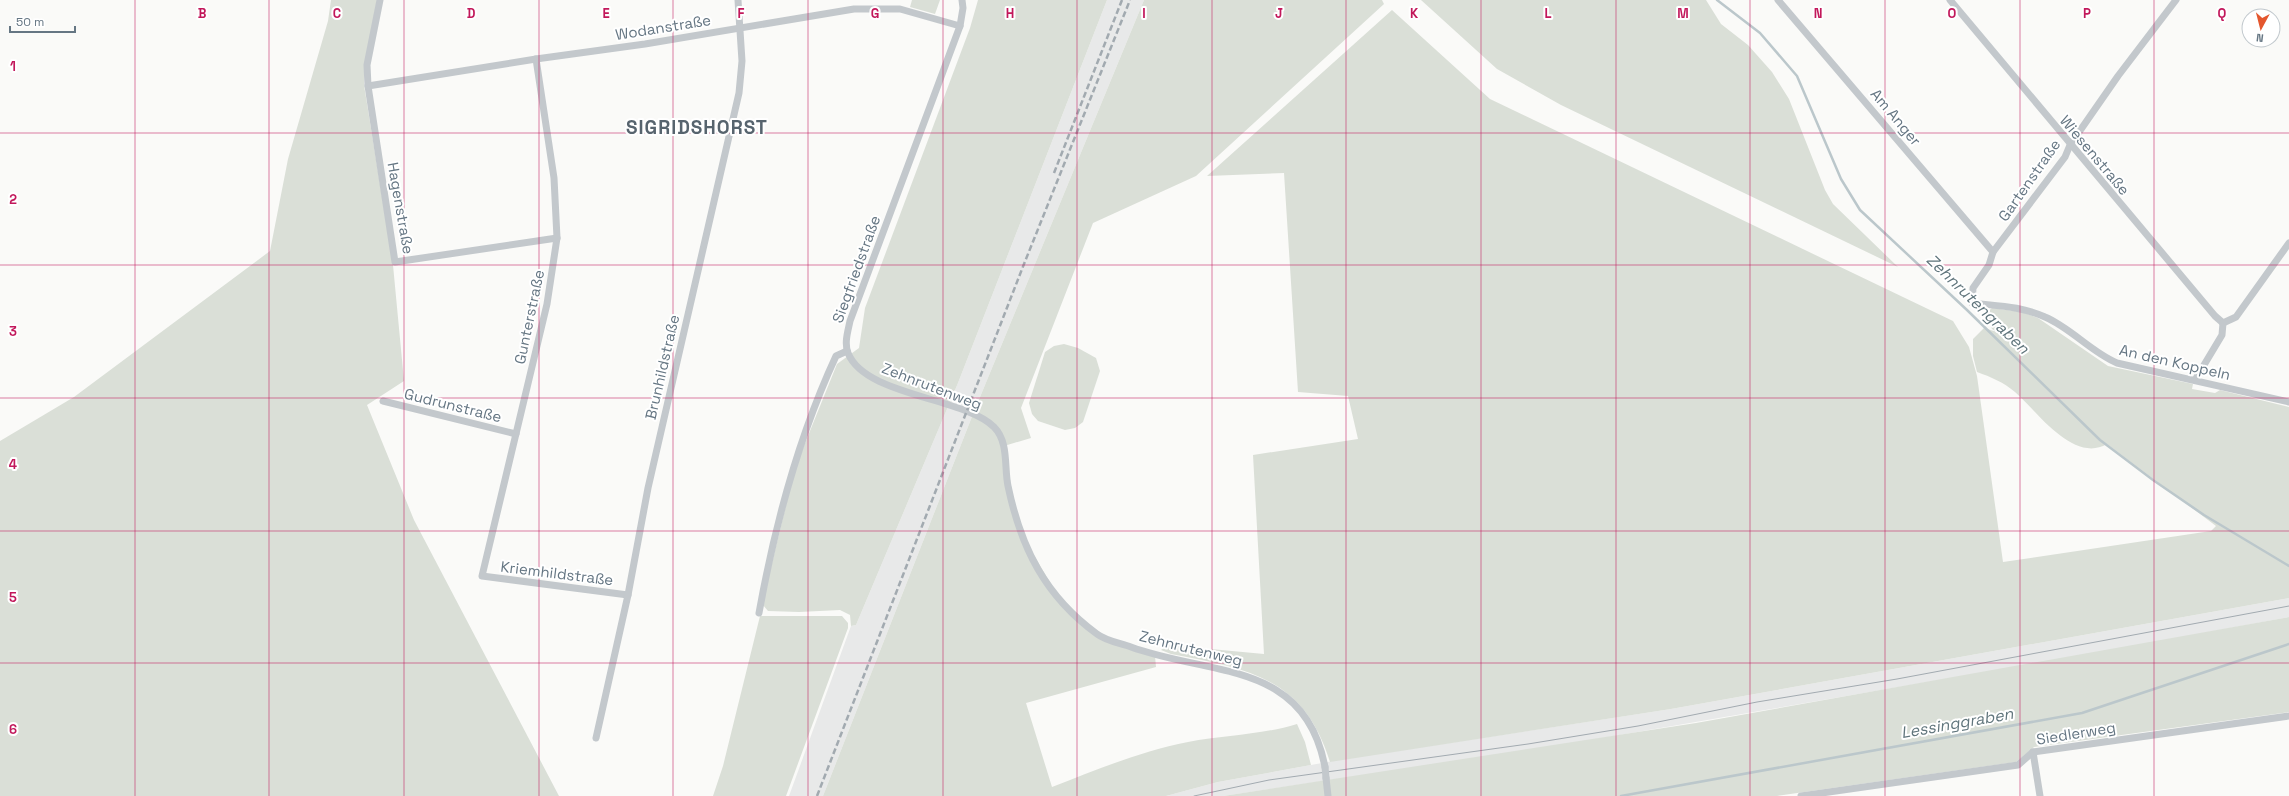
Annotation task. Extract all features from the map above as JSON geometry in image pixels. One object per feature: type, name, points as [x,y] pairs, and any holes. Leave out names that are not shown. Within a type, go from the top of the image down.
[{"type":"street","name":"Hagenstraße","points":[[380,0],[367,65],[368,86],[395,262],[557,238]]},
{"type":"street","name":"Brunhildstraße","points":[[596,738],[628,595],[648,488],[739,93],[742,61],[738,0]]},
{"type":"street","name":"Siegfriedstraße","points":[[847,351],[846,336],[850,321],[960,26],[963,8],[962,0]]},
{"type":"street","name":"Wiesenstraße","points":[[1950,0],[2070,145],[2215,316],[2223,323]]},
{"type":"street","name":"Gartenstraße","points":[[1972,303],[1973,288],[1989,265],[1993,252],[2065,157],[2070,145],[2118,76],[2176,0]]},
{"type":"street","name":"Am Anger","points":[[1783,2],[1993,252]]},
{"type":"street","name":"Wodanstraße","points":[[368,86],[536,58],[740,28],[854,9],[900,9],[960,26]]},
{"type":"street","name":"Gunterstraße","points":[[482,576],[548,304],[557,238],[554,178],[536,58]]},
{"type":"street","points":[[2195,380],[2222,335],[2223,323],[2236,317],[2289,243]]},
{"type":"street","name":"An den Koppeln","points":[[1972,303],[2022,308],[2046,317],[2106,358],[2117,363],[2289,402]]},
{"type":"street","points":[[759,613],[770,549],[792,467],[836,356],[847,351]]},
{"type":"street","name":"Zehnrutenweg","points":[[847,351],[857,367],[868,375],[935,402],[974,414],[995,428],[1004,446],[1008,484],[1019,530],[1037,570],[1064,606],[1099,636],[1156,656],[1239,672],[1269,685],[1282,694],[1305,718],[1320,746],[1325,767],[1328,796]]},
{"type":"street","name":"Gudrunstraße","points":[[383,401],[516,434]]},
{"type":"street","name":"Kriemhildstraße","points":[[482,576],[628,595]]},
{"type":"street","name":"Siedlerweg","points":[[1801,796],[2018,765],[2033,752],[2289,716]]},
{"type":"street","points":[[2033,752],[2040,796]]},
{"type":"shaded area","points":[[331,0],[377,0],[364,67],[364,85],[393,265],[404,381],[367,405],[414,520],[559,796],[0,796],[0,441],[74,397],[270,251],[288,159],[328,21]]},
{"type":"shaded area","points":[[912,0],[940,0],[935,14],[910,7]]},
{"type":"shaded area","points":[[978,0],[1107,0],[958,383],[856,625],[851,626],[850,615],[840,610],[799,612],[768,611],[763,605],[765,592],[795,468],[837,364],[859,348],[865,308],[970,28]]},
{"type":"shaded area","points":[[1107,0],[1144,0],[973,414],[823,796],[789,796],[851,626],[856,625],[958,383]]},
{"type":"shaded area","points":[[1144,0],[1382,0],[1384,4],[1196,176],[1093,223],[1021,408],[1031,438],[1004,446],[1019,530],[1064,606],[1099,635],[1155,656],[1156,667],[1026,703],[1052,787],[1153,750],[1188,742],[1256,733],[1297,724],[1305,742],[1311,765],[1218,782],[1166,796],[823,796],[973,414]]},
{"type":"shaded area","points":[[1421,0],[1706,0],[1721,24],[1748,45],[1772,72],[1789,99],[1825,190],[1833,204],[1898,267],[1561,105],[1497,69]]},
{"type":"shaded area","points":[[1392,10],[1490,99],[1953,321],[1969,347],[1977,376],[2003,562],[2211,531],[2216,526],[2107,444],[2094,448],[2081,447],[2068,441],[2044,422],[2024,400],[2010,388],[1997,380],[1977,372],[1973,356],[1973,339],[1984,328],[1997,332],[1992,329],[1985,314],[1992,308],[2022,312],[2038,318],[2108,366],[2193,384],[2192,389],[2215,393],[2220,390],[2289,407],[2289,598],[1671,709],[1330,762],[1319,734],[1305,711],[1289,694],[1270,682],[1248,672],[1225,665],[1171,654],[1161,650],[1168,645],[1264,654],[1253,455],[1358,439],[1348,396],[1298,392],[1284,173],[1207,176]]},
{"type":"shaded area","points":[[1064,344],[1078,348],[1096,358],[1100,371],[1083,422],[1075,428],[1065,430],[1038,421],[1032,414],[1029,403],[1045,352],[1054,346]]},
{"type":"shaded area","points":[[2289,598],[2289,617],[2074,657],[1550,747],[1223,796],[1166,796],[1218,782],[1344,759],[1671,709]]},
{"type":"shaded area","points":[[760,616],[842,616],[848,623],[848,628],[786,796],[713,796],[723,766]]},
{"type":"shaded area","points":[[2289,617],[2289,712],[2034,747],[2016,762],[1777,796],[1223,796],[1696,723]]},
{"type":"waterway","name":"Zehnrutengraben","points":[[1717,0],[1760,33],[1797,76],[1841,179],[1860,210],[1967,310],[2100,440],[2153,480],[2204,515],[2289,566]]},
{"type":"waterway","name":"Lessinggraben","points":[[1621,796],[2082,713],[2289,644]]},
{"type":"tram line","points":[[1194,796],[1269,780],[1528,744],[1638,726],[1757,702],[1897,679],[2289,606]]},
{"type":"railway","points":[[1054,173],[1122,0]]},
{"type":"railway","points":[[817,796],[1024,264],[1130,0]]},
{"type":"district","name":"SIGRIDSHORST","points":[[697,127]]}]
